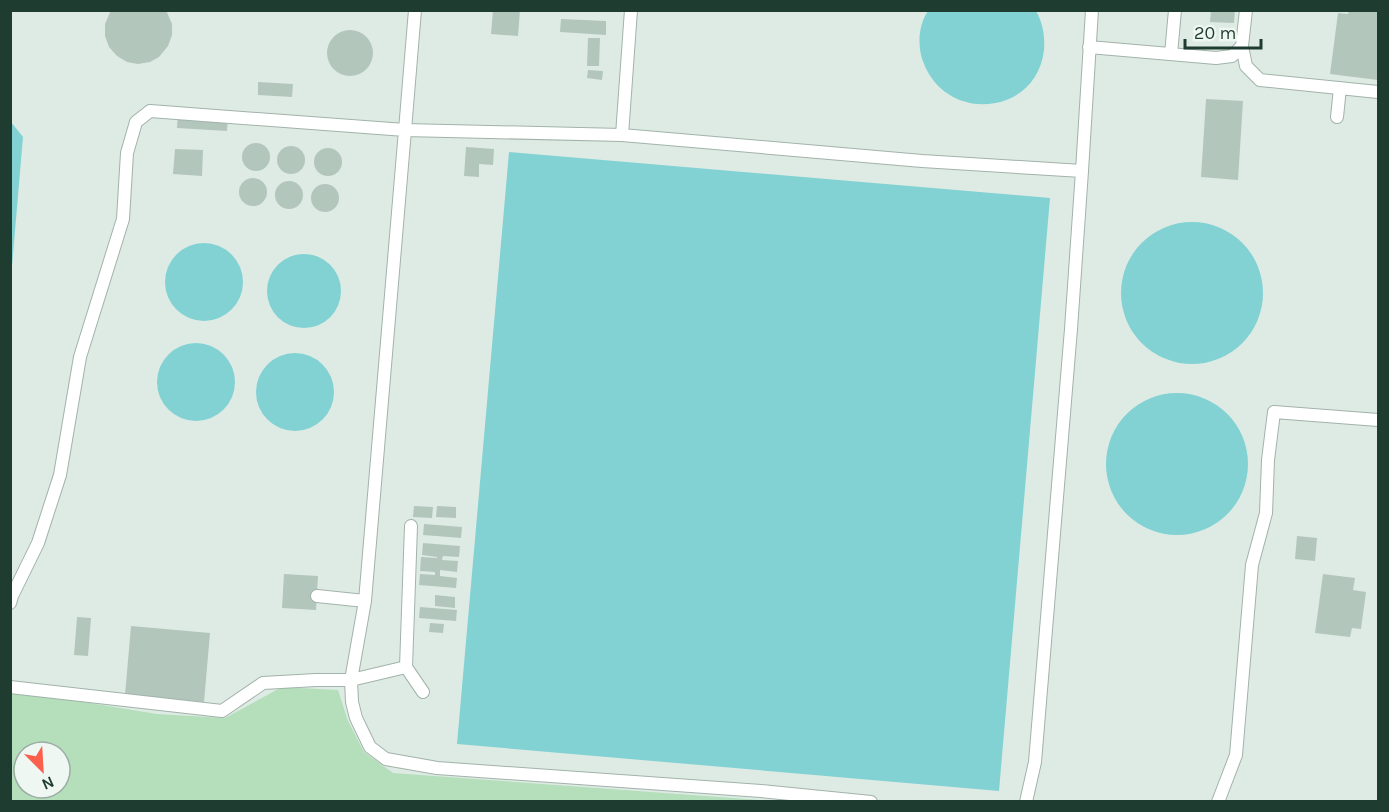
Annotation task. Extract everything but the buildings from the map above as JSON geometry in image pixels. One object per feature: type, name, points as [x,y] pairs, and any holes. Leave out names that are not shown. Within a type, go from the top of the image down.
[{"type":"lane","points":[[415,10],[365,601],[351,680],[352,702],[356,718],[370,747],[386,759],[437,768],[871,801]]},
{"type":"lane","points":[[622,135],[632,10]]},
{"type":"lane","points":[[1026,801],[1035,762],[1071,328],[1092,10]]},
{"type":"lane","points":[[1171,54],[1175,10]]},
{"type":"lane","points":[[1246,10],[1242,46],[1246,66],[1260,80],[1378,92]]},
{"type":"lane","points":[[1089,47],[1216,58],[1232,56],[1242,46]]},
{"type":"lane","points":[[1337,117],[1340,88]]},
{"type":"lane","points":[[10,603],[38,543],[60,475],[80,357],[123,219],[127,153],[136,122],[150,111],[405,130],[622,135],[922,161],[1082,171]]},
{"type":"lane","points":[[1218,801],[1236,755],[1252,565],[1266,513],[1268,460],[1274,412],[1378,420]]},
{"type":"lane","points":[[411,525],[406,667],[423,692]]},
{"type":"lane","points":[[317,596],[365,601]]},
{"type":"lane","points":[[10,687],[222,711],[263,683],[351,680],[406,667]]},
{"type":"green space","points":[[282,687],[338,690],[348,721],[364,752],[393,773],[774,801],[11,801],[10,690],[157,714],[225,718]]},
{"type":"water","points":[[928,11],[1036,11],[1042,25],[1044,40],[1044,50],[1038,72],[1026,88],[1009,99],[990,104],[971,103],[952,96],[936,83],[922,58],[920,30]]},
{"type":"water","points":[[11,122],[23,137],[11,278]]},
{"type":"water","points":[[509,152],[1050,198],[999,791],[457,744]]},
{"type":"water","points":[[1192,222],[1219,228],[1242,243],[1257,266],[1263,293],[1257,320],[1242,343],[1219,358],[1192,364],[1165,358],[1142,343],[1127,320],[1121,293],[1127,266],[1142,243],[1165,228]]},
{"type":"water","points":[[204,243],[219,246],[231,255],[240,267],[243,282],[240,297],[231,309],[219,318],[204,321],[189,318],[177,309],[168,297],[165,282],[168,267],[177,255],[189,246]]},
{"type":"water","points":[[297,254],[311,254],[325,260],[335,270],[341,284],[339,305],[325,322],[311,328],[297,328],[283,322],[273,312],[267,298],[267,284],[273,270],[283,260]]},
{"type":"water","points":[[188,343],[204,343],[218,349],[229,360],[235,374],[235,390],[229,404],[218,415],[204,421],[188,421],[174,415],[163,404],[157,390],[157,374],[163,360],[174,349]]},
{"type":"water","points":[[295,353],[310,356],[327,370],[334,392],[331,407],[317,424],[295,431],[280,428],[263,414],[256,392],[259,377],[273,360]]},
{"type":"water","points":[[1177,393],[1191,394],[1204,399],[1227,414],[1242,437],[1247,450],[1247,478],[1242,491],[1227,514],[1204,529],[1191,534],[1177,535],[1163,534],[1150,529],[1127,514],[1112,491],[1107,478],[1106,464],[1107,450],[1112,437],[1127,414],[1150,399],[1163,394]]}]
